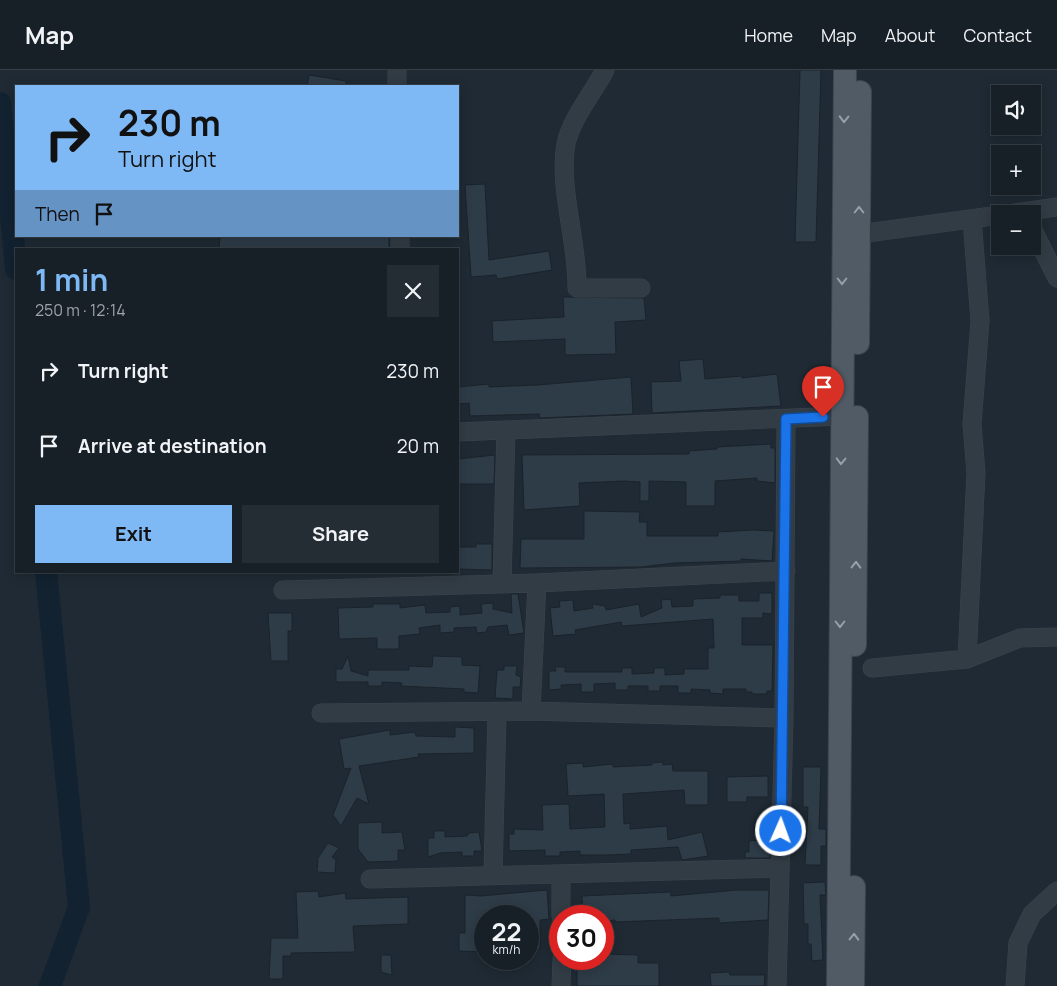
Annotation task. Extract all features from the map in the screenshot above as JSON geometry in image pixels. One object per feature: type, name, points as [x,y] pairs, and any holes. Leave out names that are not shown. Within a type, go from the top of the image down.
[{"type":"main road","points":[[838,986],[845,70]]},
{"type":"main road","points":[[853,986],[861,70]]},
{"type":"street","points":[[397,70],[397,85]]},
{"type":"street","points":[[605,70],[567,142],[564,166],[577,264],[577,288],[641,288]]},
{"type":"street","points":[[1041,210],[1057,207]]},
{"type":"street","points":[[859,234],[991,216]]},
{"type":"street","points":[[967,659],[976,473],[972,424],[980,321],[972,219]]},
{"type":"street","points":[[1049,246],[1057,278]]},
{"type":"street","points":[[459,432],[842,416]]},
{"type":"street","points":[[777,986],[784,718],[786,419]]},
{"type":"street","points":[[502,584],[506,430]]},
{"type":"street","points":[[283,590],[537,584],[786,571]]},
{"type":"street","points":[[531,711],[537,584]]},
{"type":"street","points":[[872,668],[967,659],[1020,638],[1057,637]]},
{"type":"street","points":[[321,713],[497,713],[531,711],[784,718]]},
{"type":"street","points":[[493,875],[497,713]]},
{"type":"street","points":[[370,880],[780,868]]},
{"type":"street","points":[[561,875],[562,905]]},
{"type":"street","points":[[1015,986],[1018,943],[1032,914],[1057,891]]},
{"type":"street","points":[[561,986],[562,970]]},
{"type":"building","points":[[800,70],[821,70],[816,242],[795,242]]},
{"type":"building","points":[[309,75],[346,81],[346,85],[307,85]]},
{"type":"building","points":[[485,184],[489,260],[549,251],[552,270],[497,279],[496,275],[471,277],[465,185]]},
{"type":"building","points":[[220,237],[389,237],[389,248],[219,248]]},
{"type":"building","points":[[563,297],[644,298],[646,320],[615,322],[616,354],[565,355],[565,339],[493,342],[492,321],[564,317]]},
{"type":"building","points":[[703,359],[705,379],[742,376],[742,378],[777,374],[781,406],[652,413],[651,382],[681,381],[679,361]]},
{"type":"building","points":[[631,377],[633,414],[540,418],[539,414],[470,416],[469,403],[459,404],[459,387],[489,384],[489,387]]},
{"type":"building","points":[[771,444],[771,448],[775,448],[775,483],[757,481],[757,478],[715,481],[715,506],[686,506],[686,482],[649,481],[649,501],[640,501],[640,482],[624,481],[579,483],[580,506],[524,510],[522,455],[689,454],[689,451],[717,449],[717,447]]},
{"type":"building","points":[[495,455],[494,484],[459,484],[459,459]]},
{"type":"building","points":[[584,511],[640,512],[639,522],[647,522],[647,536],[718,536],[718,532],[774,531],[772,561],[741,559],[741,561],[674,563],[641,567],[520,568],[521,539],[584,539]]},
{"type":"building","points":[[476,544],[492,544],[492,570],[459,569],[459,547],[476,547]]},
{"type":"building","points":[[759,593],[772,593],[772,614],[763,613],[763,618],[742,618],[742,645],[773,645],[772,691],[767,691],[767,694],[752,694],[752,692],[746,692],[746,689],[723,689],[723,694],[710,693],[710,690],[691,689],[691,693],[678,693],[678,686],[660,686],[660,691],[648,691],[648,686],[628,686],[628,690],[615,690],[615,683],[594,684],[594,692],[581,692],[581,684],[561,685],[561,689],[549,690],[549,671],[556,671],[555,667],[565,667],[565,672],[622,672],[622,668],[632,668],[632,674],[654,673],[654,668],[665,668],[665,675],[684,674],[684,669],[708,669],[708,648],[714,648],[713,619],[622,626],[621,622],[575,630],[576,634],[553,636],[550,608],[560,607],[559,601],[573,600],[574,611],[593,608],[592,604],[605,606],[606,610],[639,604],[641,617],[662,608],[661,600],[671,599],[672,607],[693,606],[693,599],[720,598],[720,595],[739,595],[739,601],[759,601]]},
{"type":"building","points":[[511,594],[518,594],[524,633],[509,635],[507,625],[488,627],[486,632],[477,633],[476,627],[454,628],[454,632],[440,633],[440,625],[419,628],[420,634],[399,636],[399,649],[377,649],[377,638],[339,639],[338,608],[373,607],[373,604],[400,604],[400,608],[425,605],[426,613],[450,612],[450,607],[460,606],[460,615],[482,613],[481,604],[493,603],[493,609],[512,613]]},
{"type":"building","points":[[268,613],[292,613],[292,631],[288,631],[288,661],[271,661]]},
{"type":"building","points":[[348,656],[351,671],[368,676],[368,670],[409,670],[409,666],[432,667],[433,656],[462,657],[462,665],[480,666],[478,693],[464,692],[464,689],[401,686],[402,683],[382,682],[382,686],[368,686],[368,682],[336,682],[336,669],[342,669]]},
{"type":"building","points":[[504,666],[517,666],[516,675],[521,677],[520,687],[513,687],[513,699],[495,698],[497,670],[504,670]]},
{"type":"building","points":[[455,727],[474,728],[474,753],[418,754],[419,757],[359,766],[369,804],[357,798],[341,826],[333,815],[351,768],[344,769],[339,739],[390,730],[390,735],[415,732],[416,736],[455,737]]},
{"type":"building","points":[[663,762],[663,765],[672,764],[673,771],[708,771],[708,805],[685,805],[684,790],[623,794],[624,824],[630,823],[630,829],[667,826],[668,840],[702,832],[708,856],[682,860],[678,847],[631,850],[631,854],[607,855],[580,855],[580,851],[560,852],[560,856],[545,856],[545,850],[509,851],[509,834],[514,834],[514,829],[543,830],[542,805],[569,804],[570,829],[605,827],[604,794],[568,796],[566,764],[583,763],[583,767],[613,764],[613,767],[652,765],[652,763]]},
{"type":"building","points":[[803,767],[821,767],[819,829],[826,829],[826,846],[821,846],[821,865],[805,865],[808,807],[803,807]]},
{"type":"building","points":[[768,776],[768,797],[747,797],[747,802],[727,802],[727,777]]},
{"type":"building","points":[[382,822],[382,833],[402,832],[405,850],[398,850],[398,861],[368,862],[358,849],[358,823]]},
{"type":"building","points":[[434,831],[445,831],[445,837],[467,836],[469,833],[479,832],[482,851],[474,851],[474,856],[462,856],[462,852],[440,853],[428,857],[428,838],[434,838]]},
{"type":"building","points":[[770,839],[770,858],[745,858],[745,852],[749,852],[749,841]]},
{"type":"building","points":[[328,843],[339,848],[332,857],[336,860],[335,873],[317,872],[318,858]]},
{"type":"building","points":[[825,882],[826,895],[820,895],[823,960],[812,961],[811,944],[808,944],[808,924],[804,924],[803,883]]},
{"type":"building","points":[[547,890],[549,919],[540,920],[540,949],[539,905],[474,905],[474,952],[459,951],[459,933],[465,933],[465,895],[481,896]]},
{"type":"building","points":[[737,890],[769,890],[768,920],[719,923],[719,918],[615,922],[614,905],[582,905],[582,896],[671,892],[671,896]]},
{"type":"building","points":[[318,891],[319,897],[345,893],[346,899],[408,897],[408,924],[353,926],[355,952],[291,953],[291,956],[283,956],[283,979],[269,979],[271,938],[298,938],[296,892]]},
{"type":"building","points":[[614,954],[638,955],[638,963],[659,963],[659,986],[577,986],[577,970],[614,970]]},
{"type":"building","points":[[381,955],[391,955],[392,975],[381,972]]},
{"type":"building","points":[[729,972],[730,975],[765,975],[764,986],[711,986],[710,973]]},
{"type":"waterway","points":[[0,103],[15,259]]},
{"type":"waterway","points":[[46,573],[79,907],[50,986]]},
{"type":"route","points":[[781,831],[786,571],[786,419],[823,417]]}]
